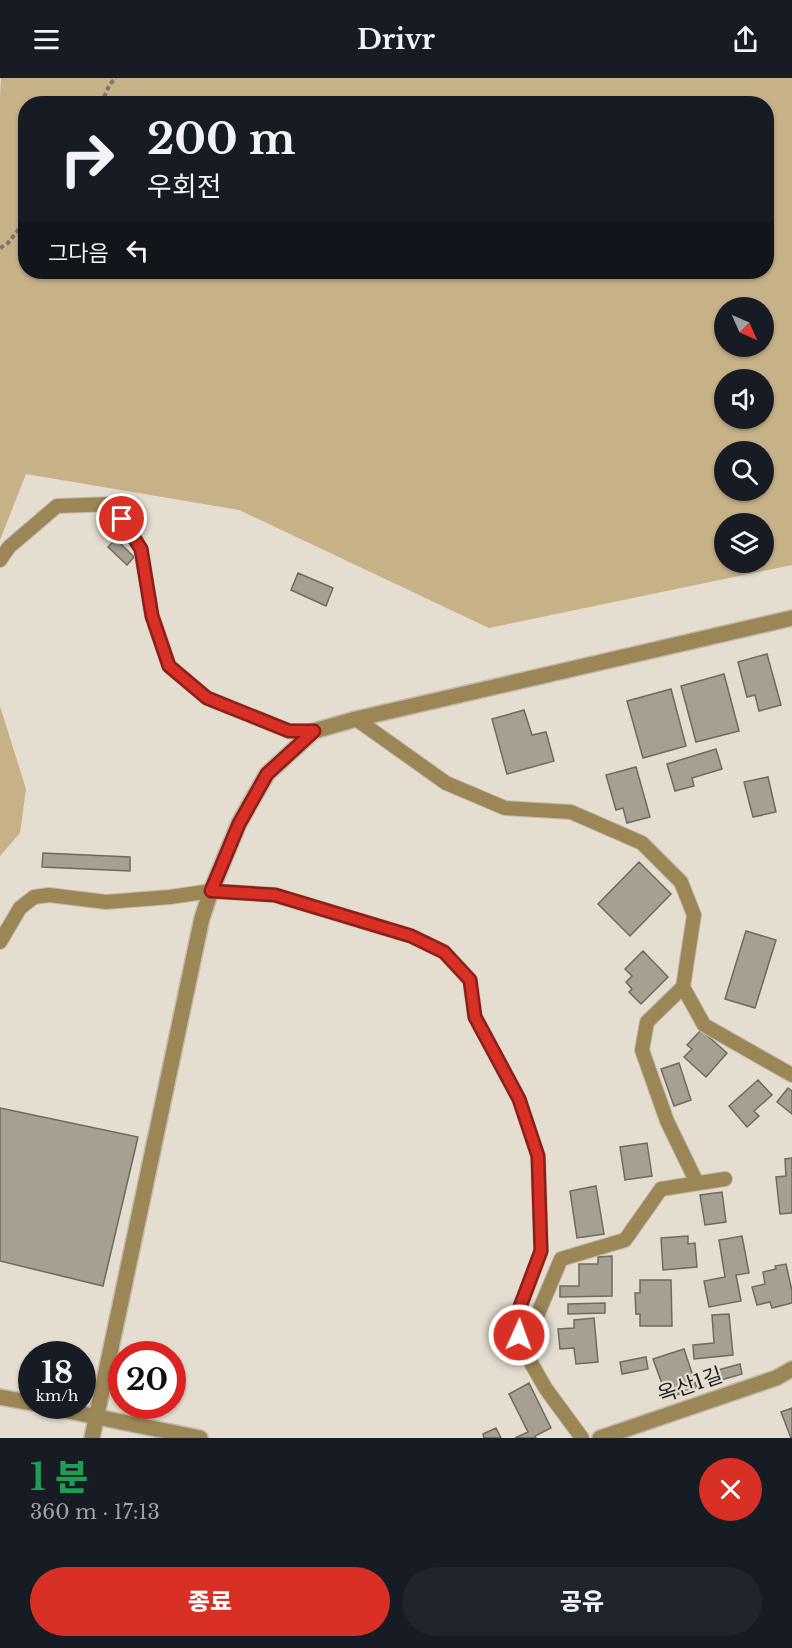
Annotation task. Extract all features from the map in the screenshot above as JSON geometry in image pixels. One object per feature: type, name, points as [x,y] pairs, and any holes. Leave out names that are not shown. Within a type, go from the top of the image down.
[{"type":"street","points":[[200,1438],[96,1416],[200,929],[211,891],[239,824],[267,774],[314,731],[356,719],[792,618]]},
{"type":"street","name":"옥산1길","points":[[600,1438],[776,1378],[792,1369]]},
{"type":"street","points":[[0,1397],[18,1400]]},
{"type":"street","points":[[92,1438],[95,1419]]},
{"type":"lane","points":[[0,561],[9,547],[57,506],[112,504],[141,549],[152,616],[169,666],[207,698],[289,731],[314,731]]},
{"type":"lane","points":[[356,719],[446,783],[505,808],[571,812],[642,843],[681,882],[694,915],[683,987],[647,1022],[642,1050],[667,1121],[697,1183]]},
{"type":"lane","points":[[0,942],[20,908],[34,897],[49,895],[106,902],[211,891],[275,895],[411,936],[444,952],[470,980],[475,1017],[519,1099],[538,1156],[541,1251],[515,1320],[523,1349],[546,1389],[582,1438]]},
{"type":"lane","points":[[683,987],[704,1025],[792,1075]]},
{"type":"lane","points":[[523,1349],[561,1259],[625,1240],[662,1189],[725,1179]]},
{"type":"path","points":[[104,96],[116,78]]},
{"type":"path","points":[[0,248],[8,243],[18,230]]},
{"type":"shaded area","points":[[1,78],[792,78],[792,565],[774,569],[774,513],[714,513],[714,573],[754,573],[489,628],[239,510],[26,474],[0,540]]},
{"type":"shaded area","points":[[0,706],[26,789],[20,833],[0,856]]},
{"type":"building","points":[[116,539],[134,557],[127,565],[108,547]]},
{"type":"building","points":[[298,573],[333,588],[326,606],[291,590]]},
{"type":"building","points":[[767,654],[781,705],[759,711],[755,695],[747,697],[738,662]]},
{"type":"building","points":[[724,674],[739,731],[696,742],[681,686]]},
{"type":"building","points":[[671,689],[686,746],[643,758],[627,701]]},
{"type":"building","points":[[524,710],[532,735],[546,732],[554,761],[507,774],[492,719]]},
{"type":"building","points":[[716,749],[722,769],[692,778],[694,786],[675,791],[667,764]]},
{"type":"building","points":[[636,767],[650,817],[627,823],[623,808],[616,810],[606,775]]},
{"type":"building","points":[[768,777],[776,812],[753,817],[744,782]]},
{"type":"building","points":[[43,853],[130,857],[130,871],[42,867]]},
{"type":"building","points":[[639,862],[671,894],[630,936],[598,904]]},
{"type":"building","points":[[746,931],[776,940],[755,1008],[725,999]]},
{"type":"building","points":[[643,951],[668,977],[641,1004],[629,992],[632,989],[626,982],[632,976],[625,969]]},
{"type":"building","points":[[701,1030],[727,1053],[706,1077],[684,1057],[692,1049],[687,1045]]},
{"type":"building","points":[[679,1063],[691,1100],[674,1106],[661,1069]]},
{"type":"building","points":[[758,1080],[772,1095],[754,1111],[759,1116],[747,1127],[729,1106]]},
{"type":"building","points":[[788,1088],[792,1091],[792,1114],[777,1102]]},
{"type":"building","points":[[0,1108],[138,1137],[103,1286],[0,1261]]},
{"type":"building","points":[[647,1143],[652,1176],[625,1180],[620,1147]]},
{"type":"building","points":[[792,1158],[792,1213],[780,1214],[776,1177],[786,1176],[785,1159]]},
{"type":"building","points":[[596,1186],[604,1234],[577,1238],[570,1191]]},
{"type":"building","points":[[722,1192],[726,1222],[705,1225],[700,1195]]},
{"type":"building","points":[[688,1236],[688,1244],[695,1243],[697,1267],[663,1270],[661,1238]]},
{"type":"building","points":[[742,1236],[749,1273],[736,1275],[741,1301],[709,1307],[704,1281],[725,1277],[719,1240]]},
{"type":"building","points":[[612,1256],[612,1296],[560,1297],[560,1286],[579,1286],[579,1264],[598,1264],[598,1257]]},
{"type":"building","points":[[786,1264],[792,1291],[792,1303],[772,1308],[770,1302],[757,1305],[752,1287],[765,1284],[763,1272]]},
{"type":"building","points":[[640,1280],[671,1280],[672,1326],[640,1326],[640,1314],[636,1314],[635,1293],[640,1293]]},
{"type":"building","points":[[605,1303],[605,1313],[568,1314],[568,1304]]},
{"type":"building","points":[[729,1314],[733,1355],[694,1359],[693,1345],[714,1343],[712,1315]]},
{"type":"building","points":[[594,1318],[598,1362],[576,1364],[574,1348],[560,1349],[558,1329],[574,1328],[574,1320]]},
{"type":"building","points":[[684,1349],[697,1388],[676,1395],[673,1386],[664,1389],[653,1359]]},
{"type":"building","points":[[646,1357],[648,1369],[622,1374],[620,1362]]},
{"type":"building","points":[[740,1364],[742,1374],[721,1380],[718,1370]]},
{"type":"building","points":[[529,1383],[551,1428],[535,1436],[536,1438],[515,1438],[528,1432],[509,1394]]},
{"type":"building","points":[[792,1408],[792,1438],[791,1438],[781,1412]]},
{"type":"building","points":[[496,1428],[501,1438],[484,1438],[483,1434]]},
{"type":"route","points":[[122,519],[141,549],[152,616],[169,666],[207,698],[289,731],[314,731],[267,774],[239,824],[211,891],[275,895],[411,936],[444,952],[470,980],[475,1017],[519,1099],[538,1156],[541,1251],[515,1320],[519,1335]]}]
